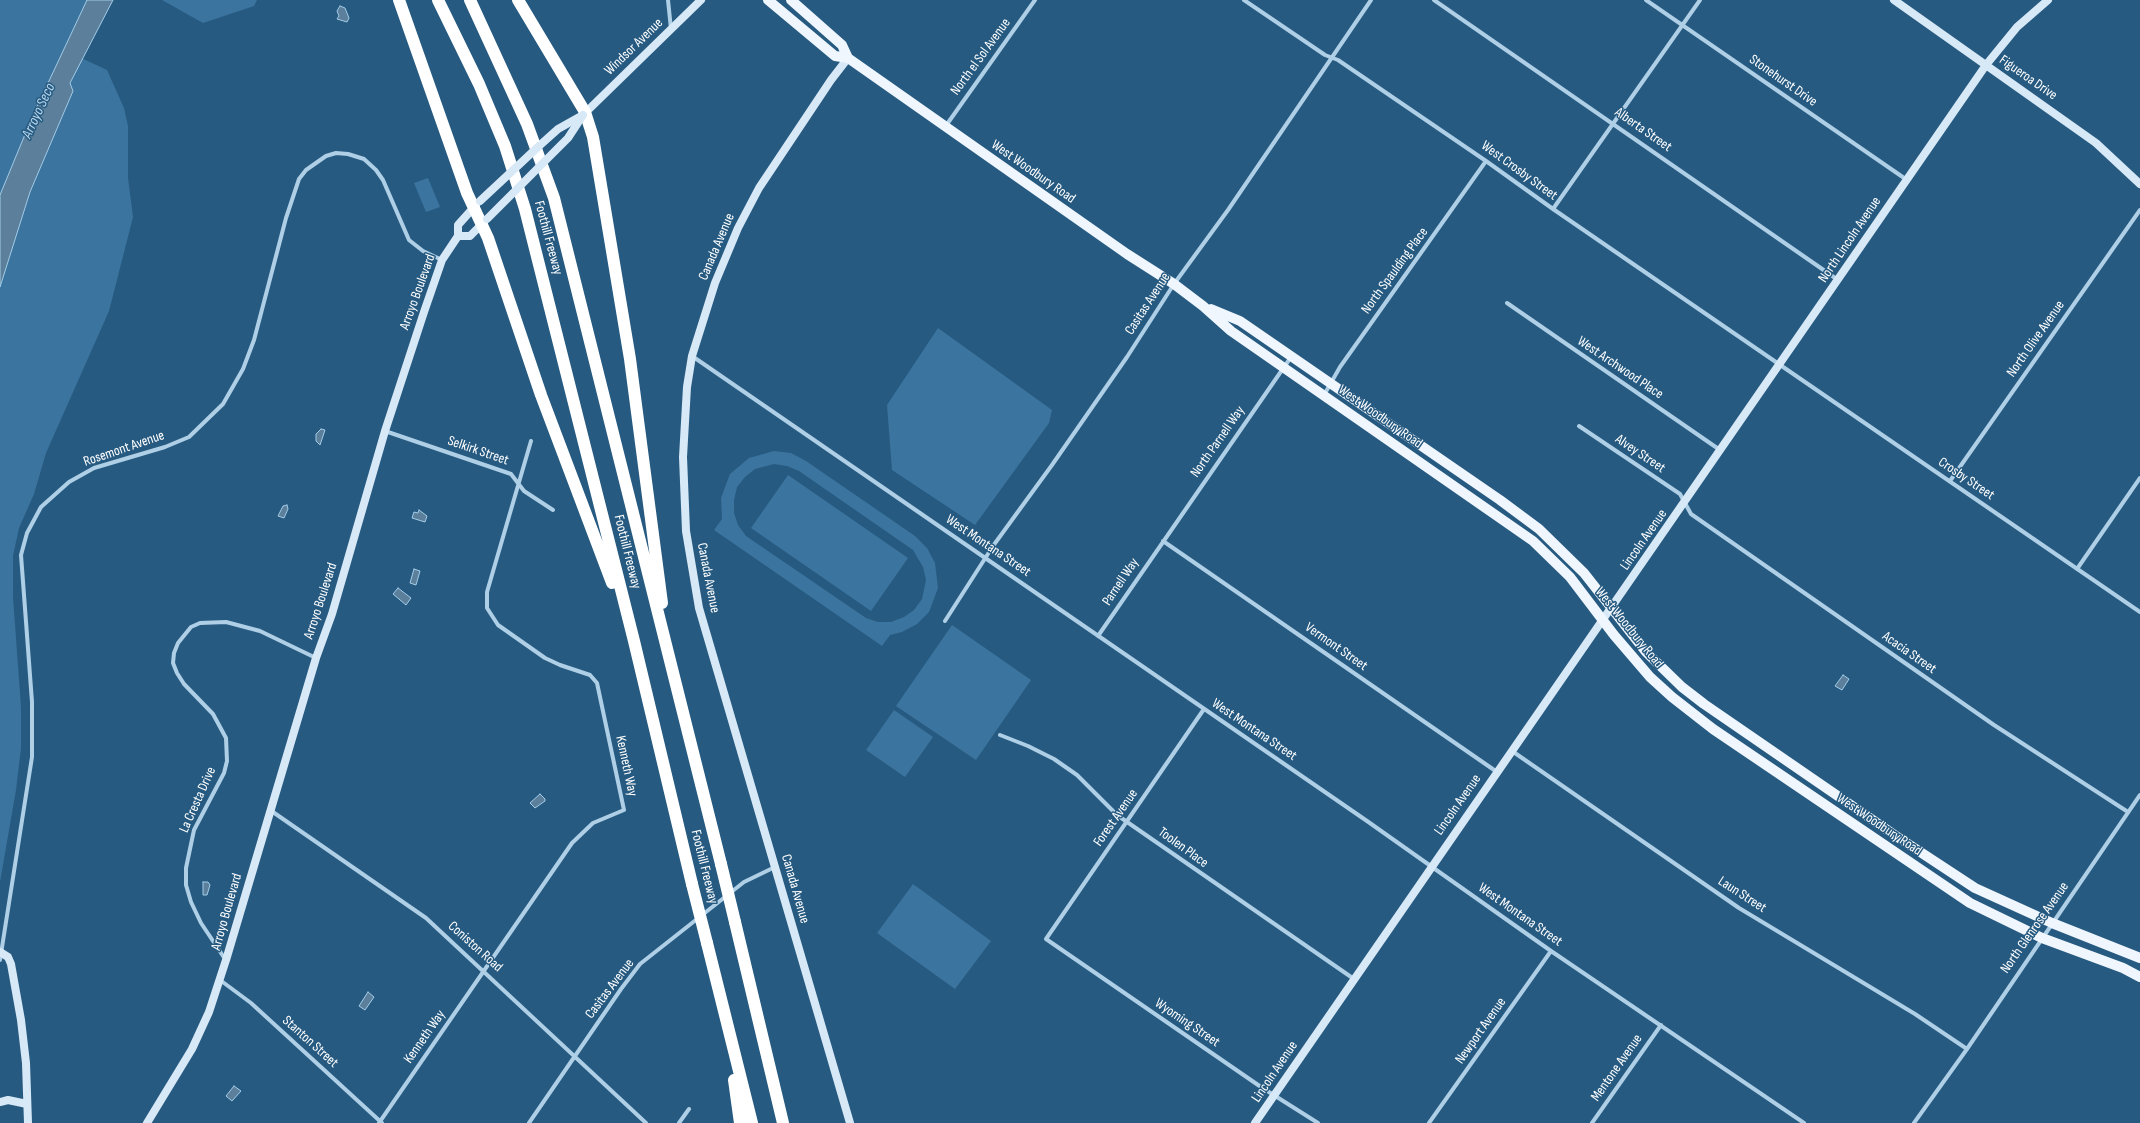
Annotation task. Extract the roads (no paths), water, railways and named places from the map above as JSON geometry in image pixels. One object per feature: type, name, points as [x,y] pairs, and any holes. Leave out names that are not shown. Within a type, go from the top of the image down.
[{"type":"highway","points":[[399,0],[467,193],[477,204],[485,222],[541,395],[634,640]]},
{"type":"highway","name":"Foothill Freeway","points":[[438,0],[482,91],[505,146],[525,209],[634,640],[692,884],[752,1123]]},
{"type":"highway","name":"Foothill Freeway","points":[[470,0],[527,124],[554,198],[721,864],[783,1123]]},
{"type":"highway","points":[[518,0],[584,113],[594,139],[630,359],[668,654]]},
{"type":"highway","points":[[728,1030],[740,1123]]},
{"type":"highway","points":[[774,1087],[789,1123]]},
{"type":"main road","name":"West Woodbury Road","points":[[768,0],[835,56],[848,58],[1128,254],[1174,284],[1203,306],[1231,331],[1533,541],[1570,577],[1604,621],[1650,676],[1672,697],[1713,728],[1951,891],[1991,914],[2042,938],[2123,968],[2140,977]]},
{"type":"main road","name":"West Woodbury Road","points":[[791,0],[842,44],[848,58]]},
{"type":"main road","name":"West Woodbury Road","points":[[1203,306],[1240,321],[1329,384],[1500,500],[1539,529],[1584,573],[1646,652],[1700,701],[1950,873],[1998,900],[2052,924],[2140,958]]},
{"type":"street","points":[[668,0],[671,29]]},
{"type":"street","name":"Windsor Avenue","points":[[584,113],[701,0]]},
{"type":"street","name":"North el Sol Avenue","points":[[945,127],[1035,0]]},
{"type":"street","name":"West Crosby Street","points":[[1244,0],[1486,161],[1779,365]]},
{"type":"street","name":"Casitas Avenue","points":[[945,621],[986,558],[1127,357],[1174,284],[1228,210],[1371,0]]},
{"type":"street","name":"Alberta Street","points":[[1434,0],[1839,280]]},
{"type":"street","name":"Stonehurst Drive","points":[[1646,0],[1907,181]]},
{"type":"street","points":[[1553,209],[1700,0]]},
{"type":"street","name":"Figueroa Drive","points":[[1894,0],[2096,143],[2140,184]]},
{"type":"street","name":"North Lincoln Avenue","points":[[1684,504],[1986,65],[2016,27],[2048,0]]},
{"type":"street","name":"Canada Avenue","points":[[848,58],[831,80],[759,188],[738,228],[715,283],[692,356],[687,387],[683,457],[685,509],[691,566],[701,615],[850,1123]]},
{"type":"street","name":"Arroyo Boulevard","points":[[147,1123],[192,1049],[209,1012],[220,980],[316,658],[332,614],[385,431],[442,260],[458,236],[458,225],[477,204],[558,129],[584,113]]},
{"type":"street","points":[[458,236],[470,236],[485,222],[568,138],[584,113]]},
{"type":"street","name":"Rosemont Avenue","points":[[0,955],[32,757],[32,702],[21,555],[27,533],[40,507],[69,482],[94,468],[164,447],[190,437],[223,404],[243,369],[254,340],[286,218],[299,179],[306,170],[326,156],[336,153],[348,154],[364,160],[376,170],[383,180],[409,240],[423,251],[442,260]]},
{"type":"street","name":"North Spaulding Place","points":[[1324,395],[1329,384],[1486,161]]},
{"type":"street","name":"North Olive Avenue","points":[[1950,481],[2140,210]]},
{"type":"street","name":"West Archwood Place","points":[[1507,303],[1721,450]]},
{"type":"street","name":"West Montana Street","points":[[692,356],[1432,866],[1551,951],[1804,1123]]},
{"type":"street","name":"North Parnell Way","points":[[1163,541],[1291,356]]},
{"type":"street","name":"Crosby Street","points":[[1779,365],[2140,612]]},
{"type":"street","name":"Alvey Street","points":[[1579,426],[1680,494],[1684,504]]},
{"type":"street","name":"Selkirk Street","points":[[385,431],[511,474],[518,481],[524,491],[553,510]]},
{"type":"street","name":"Kenneth Way","points":[[380,1122],[572,843],[593,823],[624,810],[596,683],[590,675],[560,666],[545,658],[504,630],[498,625],[487,608],[487,592],[518,481],[531,441]]},
{"type":"street","points":[[2077,569],[2140,478]]},
{"type":"street","name":"Lincoln Avenue","points":[[1255,1123],[1684,504]]},
{"type":"street","name":"Acacia Street","points":[[1684,504],[1693,515],[2004,732],[2128,812]]},
{"type":"street","name":"Parnell Way","points":[[1098,636],[1163,541]]},
{"type":"street","name":"Vermont Street","points":[[1163,541],[1497,772]]},
{"type":"street","name":"La Cresta Drive","points":[[226,960],[201,923],[191,902],[186,885],[186,868],[194,830],[224,773],[227,750],[226,738],[213,714],[184,684],[177,673],[173,663],[174,653],[181,638],[191,627],[200,623],[226,622],[260,631],[316,658]]},
{"type":"street","name":"Forest Avenue","points":[[1046,939],[1204,709]]},
{"type":"street","name":"Toolen Place","points":[[1000,735],[1028,746],[1060,763],[1077,775],[1117,815],[1205,878],[1354,979]]},
{"type":"street","name":"Laun Street","points":[[1512,751],[1739,908],[1915,1014],[1966,1049]]},
{"type":"street","name":"North Glenrose Avenue","points":[[1914,1123],[2140,795]]},
{"type":"street","name":"Coniston Road","points":[[270,810],[426,918],[576,1055],[646,1123]]},
{"type":"street","name":"Casitas Avenue","points":[[528,1123],[640,964],[744,882],[774,867]]},
{"type":"street","name":"Wyoming Street","points":[[1046,939],[1254,1082],[1275,1094],[1318,1123]]},
{"type":"street","name":"Newport Avenue","points":[[1429,1123],[1551,951]]},
{"type":"street","points":[[0,955],[8,957],[14,980],[26,1063],[28,1123]]},
{"type":"street","name":"Stanton Street","points":[[220,980],[251,1003],[380,1122]]},
{"type":"street","name":"Mentone Avenue","points":[[1592,1123],[1661,1025]]},
{"type":"street","points":[[0,1102],[8,1100],[27,1104]]},
{"type":"street","points":[[679,1123],[689,1109]]},
{"type":"water","name":"Arroyo Seco","points":[[87,0],[113,0],[70,83],[73,91],[30,192],[0,287],[0,195],[33,115]]},
{"type":"water","points":[[340,6],[345,8],[349,18],[347,22],[337,19],[339,16],[337,11]]},
{"type":"water","points":[[321,429],[325,430],[320,445],[316,441],[316,434]]},
{"type":"water","points":[[287,505],[288,509],[284,518],[278,516],[283,506]]},
{"type":"water","points":[[419,510],[427,516],[425,522],[412,518],[414,512],[418,513]]},
{"type":"water","points":[[414,569],[420,571],[416,585],[410,583]]},
{"type":"water","points":[[398,588],[411,598],[406,605],[393,594]]},
{"type":"water","points":[[1843,675],[1849,679],[1842,690],[1835,686]]},
{"type":"water","points":[[540,794],[545,801],[535,808],[530,803]]},
{"type":"water","points":[[203,882],[208,882],[210,885],[207,895],[203,895]]},
{"type":"water","points":[[368,992],[374,997],[365,1010],[359,1006]]},
{"type":"water","points":[[234,1086],[241,1091],[232,1101],[226,1096]]}]
